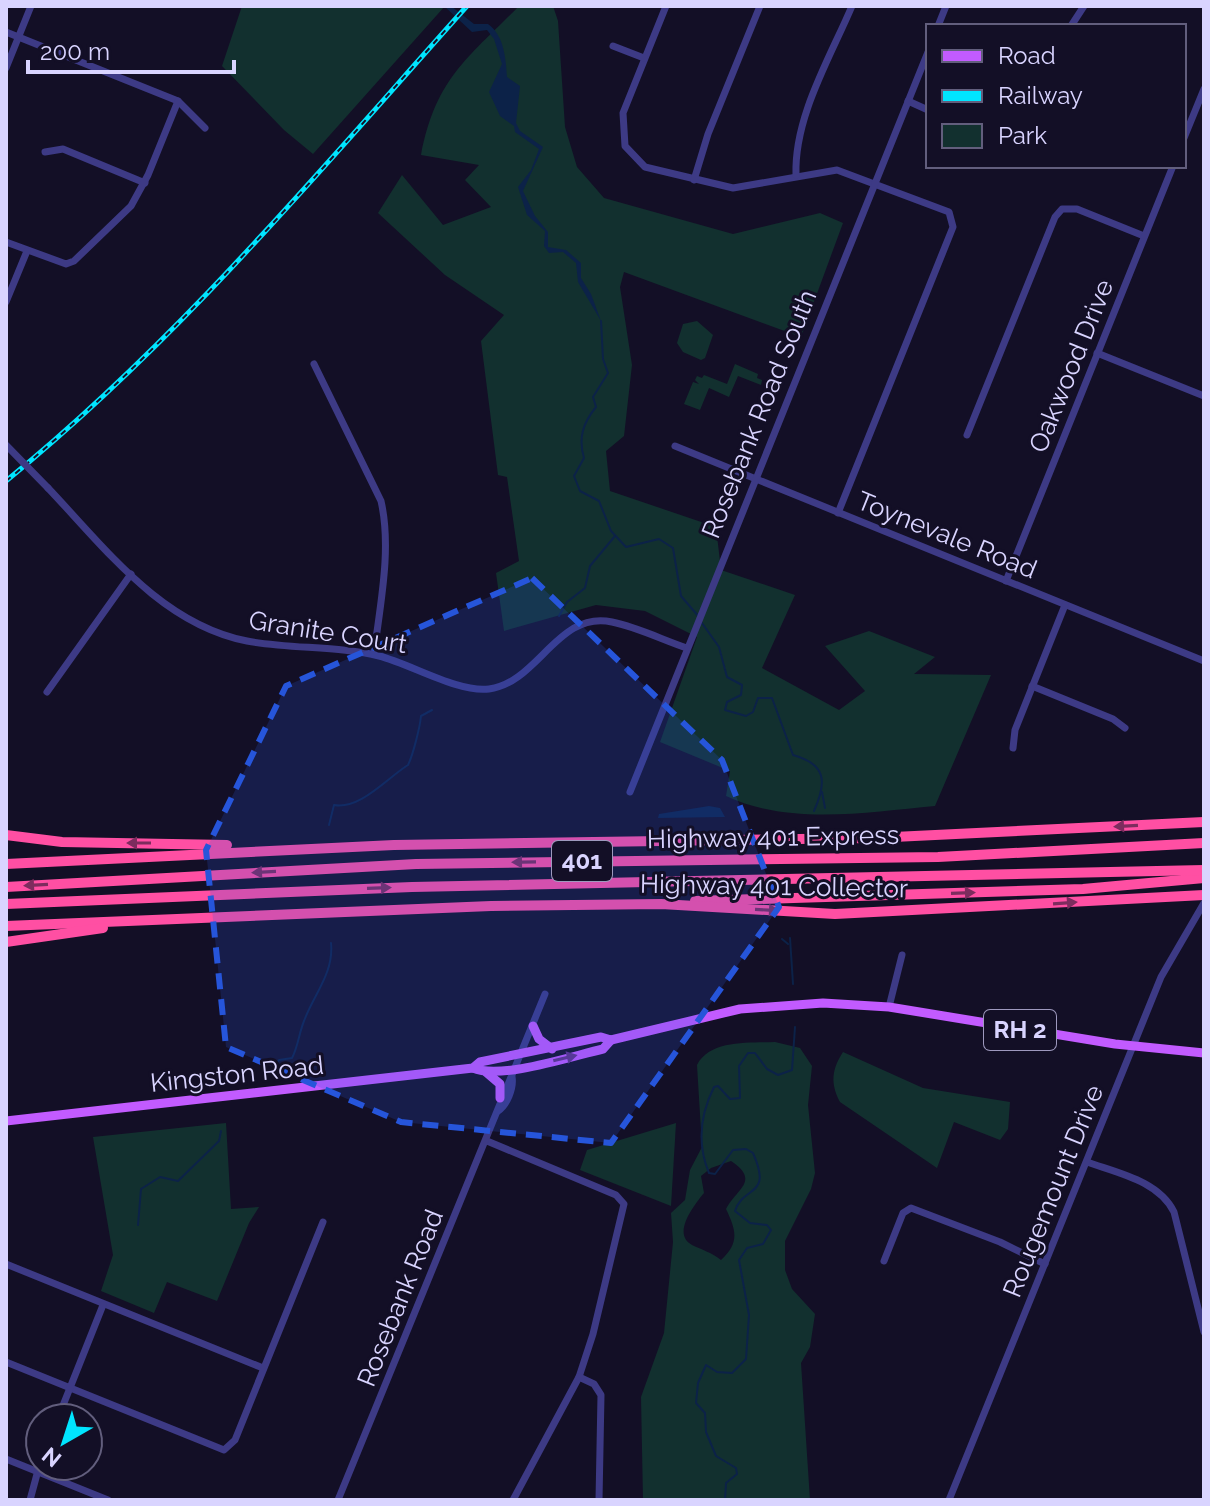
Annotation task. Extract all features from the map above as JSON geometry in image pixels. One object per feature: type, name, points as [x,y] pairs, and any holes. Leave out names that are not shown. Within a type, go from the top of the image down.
[{"type":"highway","name":"Highway 401 Collector","points":[[6,864],[301,848],[873,838],[1204,822]]},
{"type":"highway","points":[[6,835],[62,842],[301,848]]},
{"type":"highway","name":"Highway 401 Express","points":[[6,887],[416,864],[938,857],[1204,843]]},
{"type":"highway","name":"Highway 401 Express","points":[[6,904],[412,887],[1204,870]]},
{"type":"highway","points":[[661,904],[725,899],[1083,889],[1204,878]]},
{"type":"highway","name":"Highway 401 Collector","points":[[6,926],[491,906],[661,904],[835,914],[1204,895]]},
{"type":"highway","points":[[6,942],[151,920]]},
{"type":"main road","name":"Kingston Road","points":[[473,1068],[480,1062],[601,1037],[611,1040],[740,1009],[823,1003],[889,1007],[1132,1046],[1204,1053]]},
{"type":"main road","points":[[533,1026],[539,1039],[552,1049]]},
{"type":"main road","name":"Kingston Road","points":[[6,1121],[473,1068],[513,1073],[603,1049],[611,1040]]},
{"type":"main road","points":[[486,1072],[500,1084],[500,1098]]},
{"type":"street","points":[[6,68],[31,6]]},
{"type":"street","points":[[666,6],[623,113],[625,146],[645,167],[733,188],[837,170],[949,212],[953,227],[838,513]]},
{"type":"street","points":[[694,180],[708,134],[760,6]]},
{"type":"street","points":[[796,175],[797,149],[803,124],[852,6]]},
{"type":"street","points":[[1072,24],[1084,6]]},
{"type":"street","points":[[6,32],[178,101],[205,128]]},
{"type":"street","points":[[613,46],[644,58]]},
{"type":"street","name":"Rosebank Road South","points":[[630,792],[926,57]]},
{"type":"street","points":[[1186,133],[1204,89]]},
{"type":"street","points":[[6,242],[66,264],[74,261],[117,223],[145,183],[178,101]]},
{"type":"street","points":[[908,101],[926,109]]},
{"type":"street","points":[[45,152],[63,149],[145,183]]},
{"type":"street","name":"Oakwood Drive","points":[[1006,581],[1172,168]]},
{"type":"street","points":[[967,435],[1055,217],[1062,209],[1077,209],[1144,236]]},
{"type":"street","points":[[6,302],[27,251]]},
{"type":"street","points":[[1097,353],[1204,396]]},
{"type":"street","points":[[314,364],[381,501],[385,517],[386,537],[374,654]]},
{"type":"street","name":"Granite Court","points":[[6,445],[131,574],[174,612],[223,635],[321,651],[374,654],[417,667],[466,688],[489,689],[510,683],[569,631],[588,623],[610,621],[687,648]]},
{"type":"street","name":"Toynevale Road","points":[[675,446],[1204,661]]},
{"type":"street","points":[[47,692],[131,574]]},
{"type":"street","points":[[1013,748],[1015,730],[1065,605]]},
{"type":"street","points":[[1032,686],[1113,719],[1125,728]]},
{"type":"street","name":"Rougemount Drive","points":[[949,1500],[1161,977],[1204,903]]},
{"type":"street","points":[[889,1007],[902,955]]},
{"type":"street","name":"Rosebank Road","points":[[338,1500],[545,994]]},
{"type":"street","name":"Rosebank Road","points":[[498,1111],[510,1092],[513,1073]]},
{"type":"street","points":[[487,1141],[616,1195],[624,1204],[593,1334],[579,1377],[513,1500]]},
{"type":"street","points":[[1087,1162],[1155,1189],[1167,1198],[1174,1212],[1202,1308],[1204,1332]]},
{"type":"street","points":[[884,1261],[903,1213],[911,1208],[1000,1242],[1045,1264]]},
{"type":"street","points":[[6,1362],[224,1450],[235,1440],[323,1222]]},
{"type":"street","points":[[6,1264],[263,1368]]},
{"type":"street","points":[[64,1402],[103,1305]]},
{"type":"street","points":[[579,1377],[594,1384],[601,1395],[599,1500]]},
{"type":"street","points":[[69,1482],[108,1500]]},
{"type":"highlighted area","points":[[532,578],[722,760],[779,907],[611,1143],[401,1122],[226,1047],[206,850],[286,686]]},
{"type":"green space","points":[[242,6],[445,6],[313,154],[284,130],[222,66]]},
{"type":"green space","points":[[519,6],[553,6],[558,21],[565,127],[577,167],[604,198],[733,234],[820,213],[843,223],[801,337],[624,272],[620,287],[632,365],[624,436],[606,451],[610,491],[716,527],[721,570],[795,595],[762,668],[839,710],[865,691],[825,646],[869,631],[935,657],[914,674],[991,675],[935,806],[803,814],[776,811],[726,796],[730,771],[660,742],[697,637],[645,611],[596,605],[504,631],[496,573],[519,561],[507,477],[498,475],[481,341],[504,315],[445,275],[378,213],[402,175],[443,225],[491,207],[465,180],[479,165],[421,155],[427,129],[445,88],[469,56]]},
{"type":"green space","points":[[697,321],[713,335],[705,358],[701,360],[683,352],[677,343],[683,324]]},
{"type":"green space","points":[[735,364],[758,374],[761,385],[738,376],[729,397],[709,388],[700,410],[684,404],[693,382],[699,384],[695,380],[697,376],[702,378],[704,375],[727,384]]},
{"type":"green space","points":[[775,1042],[800,1048],[812,1066],[808,1105],[815,1173],[811,1189],[785,1241],[785,1270],[792,1289],[815,1314],[810,1347],[801,1363],[810,1500],[643,1500],[641,1397],[664,1333],[673,1242],[671,1213],[685,1200],[690,1170],[702,1147],[697,1065],[711,1051],[721,1047]],"holes":[[[731,1161],[744,1174],[744,1185],[726,1209],[734,1230],[734,1242],[721,1260],[686,1240],[684,1227],[704,1193],[701,1176],[711,1168]]]},
{"type":"green space","points":[[843,1052],[923,1088],[1010,1102],[1008,1129],[1000,1140],[954,1122],[937,1168],[840,1102],[834,1076]]},
{"type":"green space","points":[[226,1123],[231,1209],[259,1207],[249,1223],[217,1301],[167,1282],[154,1313],[101,1291],[113,1255],[93,1137]]},
{"type":"green space","points":[[676,1123],[671,1206],[580,1170],[587,1150]]},
{"type":"water","points":[[444,6],[451,6],[474,24],[488,24],[498,34],[505,55],[507,77],[520,86],[516,123],[520,131],[543,147],[523,191],[535,216],[548,232],[548,247],[566,250],[581,263],[581,278],[601,321],[578,282],[576,263],[563,252],[549,253],[544,246],[545,231],[527,215],[518,187],[531,170],[539,149],[515,132],[514,126],[500,116],[489,92],[502,64],[494,39],[487,30],[472,32]]},
{"type":"water","points":[[709,806],[720,808],[725,817],[658,818],[659,814]]},
{"type":"waterway","points":[[601,321],[603,359],[608,373],[593,397],[596,407],[582,437],[584,458],[574,476],[580,491],[599,501],[611,531],[626,547],[659,539],[673,548],[681,596],[699,617]]},
{"type":"waterway","points":[[559,616],[567,602],[585,588],[590,566],[615,536]]},
{"type":"waterway","points":[[702,623],[719,647],[727,677],[742,685],[741,695],[727,702],[725,710],[746,716],[753,712],[758,698],[772,698],[793,755],[812,763],[821,775],[821,790],[814,811]]},
{"type":"waterway","points":[[329,825],[334,805],[354,803],[408,765],[421,716],[432,710]]},
{"type":"waterway","points":[[822,792],[825,808]]},
{"type":"waterway","points":[[790,938],[793,984]]},
{"type":"waterway","points":[[782,939],[788,944]]},
{"type":"waterway","points":[[273,1069],[279,1060],[292,1058],[294,1054],[304,1021],[326,974],[331,943]]},
{"type":"waterway","points":[[725,1500],[726,1483],[737,1474],[736,1468],[716,1456],[706,1432],[705,1413],[696,1403],[698,1383],[706,1365],[717,1372],[732,1373],[746,1359],[749,1315],[739,1260],[747,1248],[763,1244],[771,1230],[767,1225],[750,1223],[735,1211],[758,1184],[760,1177],[753,1153],[746,1149],[733,1150],[715,1174],[709,1173],[703,1151],[703,1119],[714,1087],[718,1086],[730,1099],[740,1098],[739,1066],[748,1053],[755,1053],[767,1069],[778,1075],[792,1070],[795,1027]]},
{"type":"waterway","points":[[138,1225],[141,1189],[160,1177],[178,1181],[219,1141],[221,1131]]},
{"type":"railway","points":[[6,481],[130,371],[188,313],[302,192],[467,6]]}]
